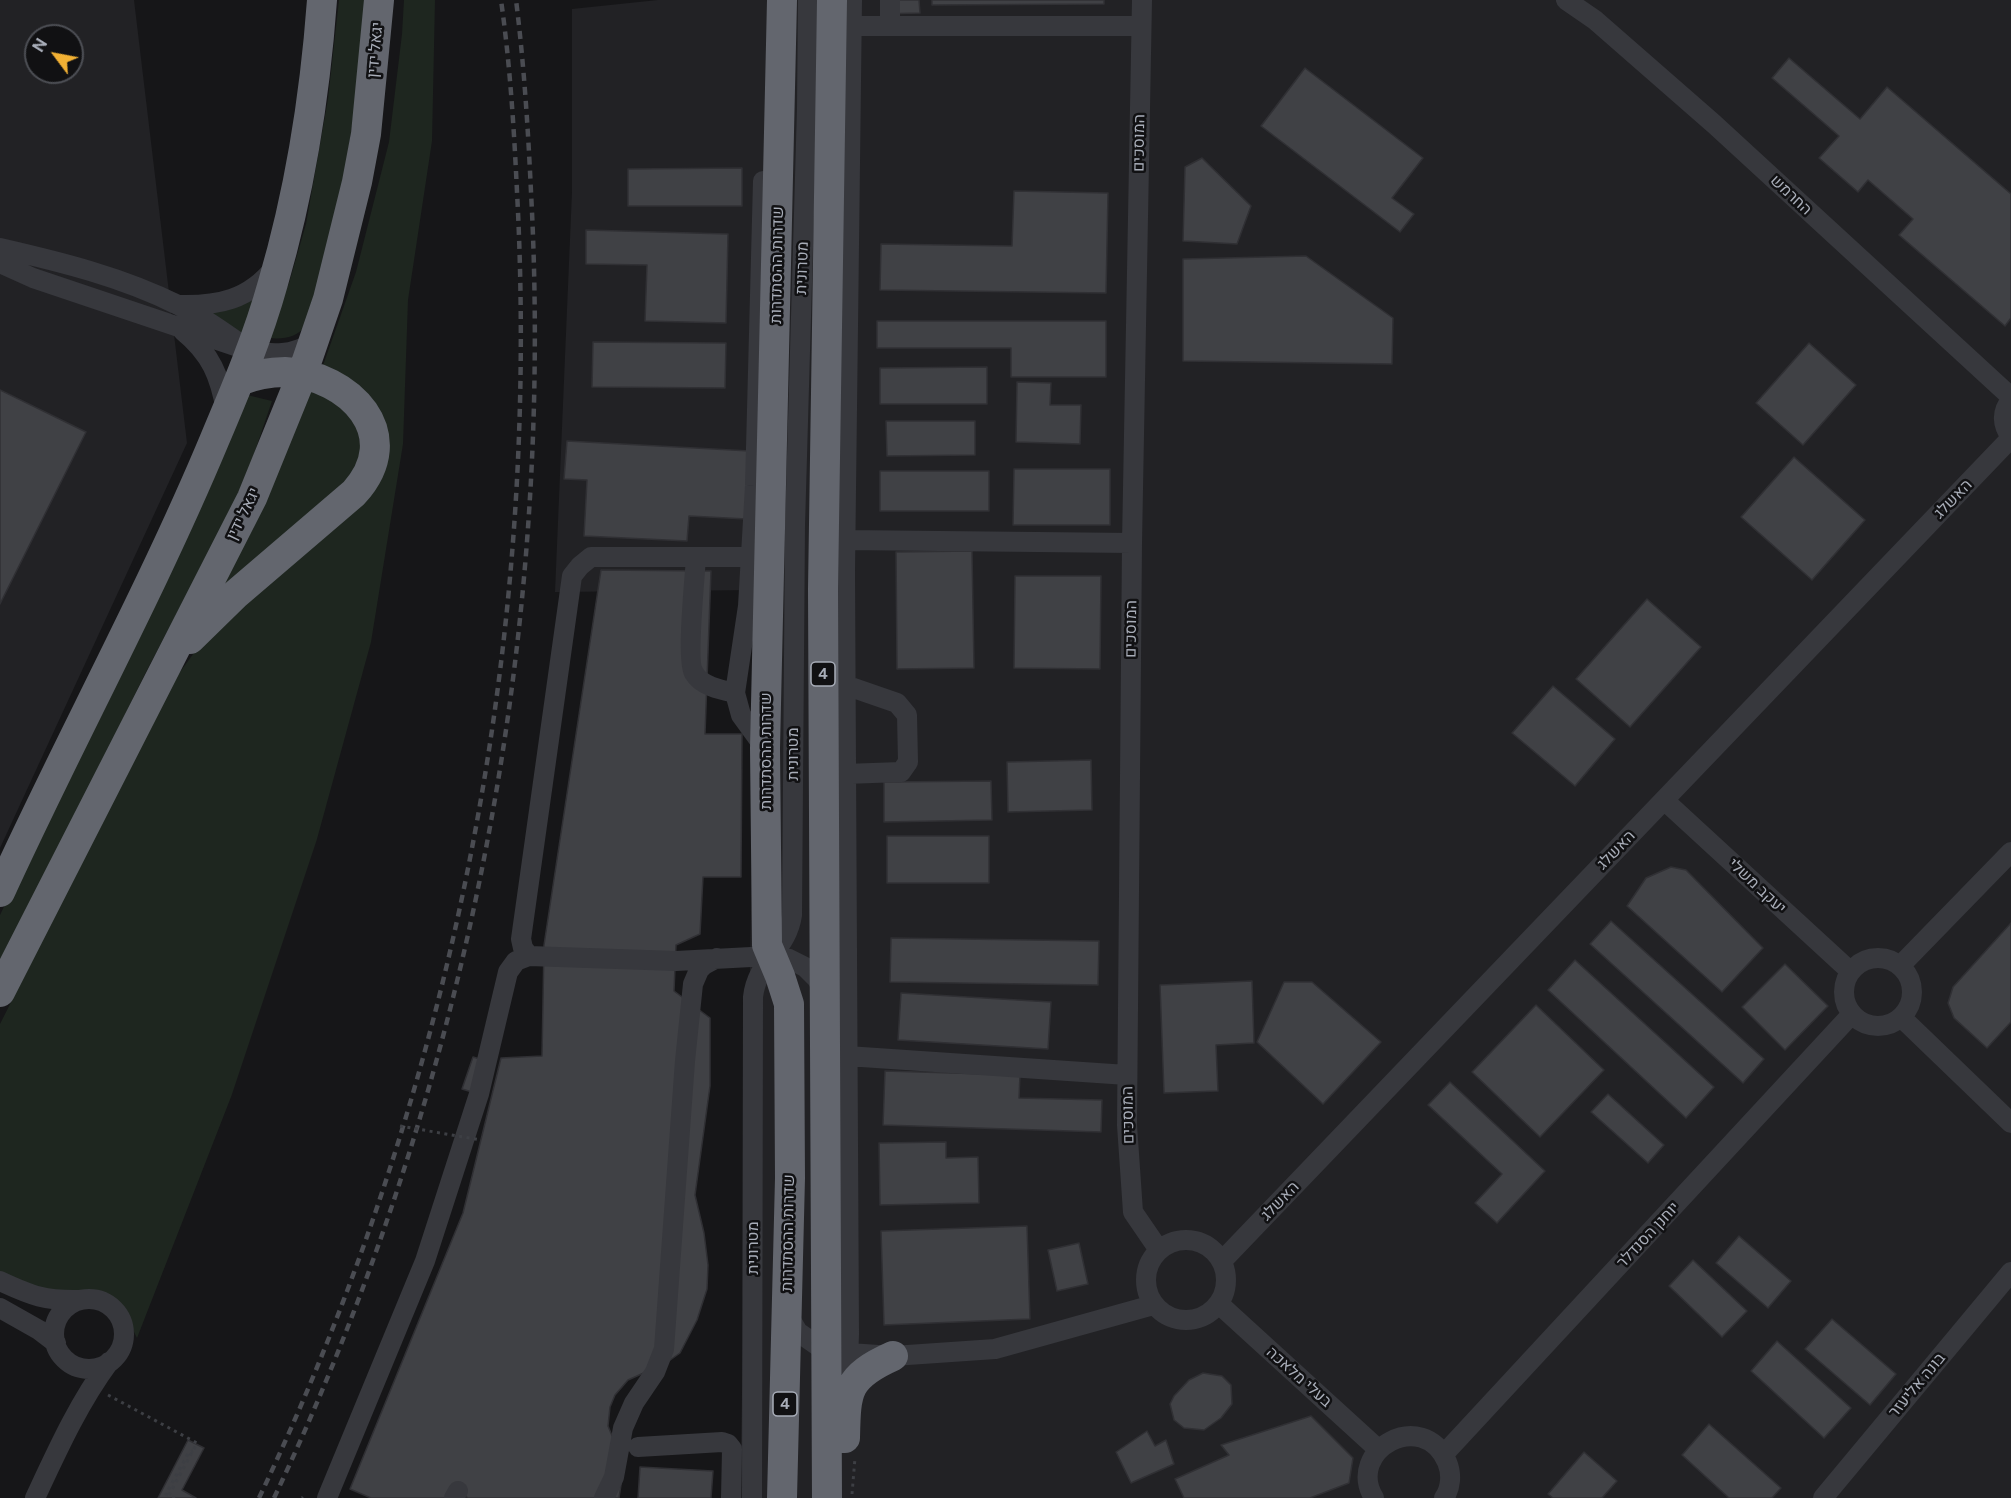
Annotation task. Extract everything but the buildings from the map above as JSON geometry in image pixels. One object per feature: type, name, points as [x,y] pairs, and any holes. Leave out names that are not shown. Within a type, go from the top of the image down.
[{"type":"highway","points":[[0,892],[192,494],[250,351],[279,263],[309,126],[322,0]]},
{"type":"highway","name":"יגאל ידין","points":[[0,992],[252,498],[286,416],[289,373],[314,342],[343,244],[366,134],[380,0]]},
{"type":"highway","name":"שדרות ההסתדרות","points":[[782,0],[765,748],[767,945],[789,1004],[790,1178],[782,1498]]},
{"type":"highway","name":"4","points":[[827,1498],[837,1351],[824,994],[834,581],[830,114],[832,0]]},
{"type":"highway","points":[[164,672],[191,638],[213,616],[364,483],[375,455],[372,425],[365,412],[340,389],[319,379],[289,373],[250,377],[239,381]]},
{"type":"highway","points":[[840,1498],[843,1480],[846,1400],[852,1387],[863,1373],[893,1356]]},
{"type":"street","name":"מטרונית","points":[[752,1498],[753,997],[759,976],[770,956],[786,938],[792,915],[795,526],[808,0]]},
{"type":"street","points":[[846,1400],[837,1351],[847,1056],[845,685],[834,581],[845,540],[852,0]]},
{"type":"street","points":[[890,0],[890,27]]},
{"type":"street","name":"המוסכים","points":[[1143,0],[1132,543],[1126,1125],[1133,1212],[1160,1250]]},
{"type":"street","name":"החרמש","points":[[1566,0],[1595,20],[1714,124],[2011,398]]},
{"type":"street","points":[[851,27],[1141,27]]},
{"type":"street","points":[[765,748],[741,715],[735,693],[748,606],[758,410],[764,124],[772,94],[782,74]]},
{"type":"street","points":[[830,114],[851,82]]},
{"type":"street","points":[[0,248],[111,277],[178,305],[289,373]]},
{"type":"street","points":[[0,263],[33,278],[250,351],[285,354],[314,342]]},
{"type":"street","points":[[178,305],[217,304],[238,297],[269,275],[279,263]]},
{"type":"street","points":[[179,327],[201,347],[210,360],[222,390],[226,413]]},
{"type":"street","points":[[2011,398],[2004,413],[2003,422],[2011,437]]},
{"type":"street","name":"האשלג","points":[[1222,1262],[2011,437]]},
{"type":"street","points":[[845,540],[1132,543]]},
{"type":"street","points":[[529,956],[523,948],[521,939],[572,576],[591,557],[750,557]]},
{"type":"street","points":[[696,557],[692,617],[692,671],[699,680],[735,693]]},
{"type":"street","points":[[845,685],[897,703],[907,715],[908,762],[901,772],[845,774]]},
{"type":"street","name":"יעקב משלי","points":[[1664,800],[1850,972]]},
{"type":"street","points":[[1900,966],[2011,852]]},
{"type":"street","points":[[327,1498],[428,1250],[479,1094],[508,972],[516,961],[529,956],[676,961],[770,956],[789,959],[805,968],[816,979],[824,994]]},
{"type":"street","points":[[604,1498],[614,1477],[623,1428],[634,1403],[655,1372],[664,1349],[684,1061],[693,1056],[697,1048],[701,1008],[699,1005],[691,1006],[693,984],[696,974],[704,965],[717,958]]},
{"type":"street","points":[[1878,958],[1893,961],[1900,966],[1910,979],[1912,996],[1902,1018],[1894,1023],[1876,1027],[1866,1025],[1851,1015],[1846,1007],[1844,989],[1850,972],[1862,961],[1878,958]]},
{"type":"street","name":"יוחנן הסנדלר","points":[[1444,1454],[1851,1015]]},
{"type":"street","points":[[1902,1018],[2011,1123]]},
{"type":"street","points":[[847,1056],[1127,1075]]},
{"type":"street","points":[[1193,1240],[1214,1251],[1222,1262],[1226,1283],[1224,1294],[1219,1304],[1210,1313],[1199,1319],[1186,1321],[1174,1319],[1153,1305],[1148,1294],[1147,1270],[1152,1259],[1160,1250],[1176,1242],[1193,1240]]},
{"type":"street","name":"בונה אליעזר","points":[[1822,1498],[2011,1272]]},
{"type":"street","points":[[0,1281],[48,1300],[94,1299],[107,1304],[121,1319],[123,1339],[118,1352],[88,1390],[35,1498]]},
{"type":"street","points":[[75,1416],[76,1388],[59,1350],[56,1325],[61,1314],[70,1305],[81,1300]]},
{"type":"street","name":"בעלי מלאכה","points":[[1219,1304],[1378,1449]]},
{"type":"street","points":[[787,1310],[790,1321],[798,1332],[837,1351],[893,1356],[995,1349],[1153,1305]]},
{"type":"street","points":[[0,1308],[30,1324],[70,1363],[90,1368],[100,1367],[109,1362]]},
{"type":"street","points":[[1374,1498],[1368,1483],[1368,1471],[1378,1449],[1394,1439],[1412,1436],[1436,1445],[1444,1454],[1449,1467],[1450,1481],[1444,1498]]},
{"type":"street","points":[[638,1447],[725,1442],[732,1449],[731,1498]]},
{"type":"path","points":[[400,1126],[481,1140]]},
{"type":"path","points":[[101,1391],[198,1443],[193,1453],[189,1452],[168,1494],[175,1498]]},
{"type":"shaded area","points":[[0,0],[134,0],[187,443],[0,848]]},
{"type":"shaded area","points":[[339,0],[365,0],[360,73],[340,205],[306,325],[298,333],[289,337],[267,338],[289,283],[306,224],[328,99]]},
{"type":"shaded area","points":[[404,0],[435,0],[432,141],[408,300],[403,444],[371,642],[317,839],[231,1097],[137,1338],[124,1312],[106,1296],[95,1292],[53,1294],[0,1274],[0,1024],[172,683],[207,635],[384,459],[321,371],[356,272],[389,142]]},
{"type":"shaded area","points":[[658,0],[2011,0],[2011,1498],[740,1498],[757,590],[555,592],[572,192],[572,9]]},
{"type":"shaded area","points":[[265,288],[247,342],[207,314]]},
{"type":"shaded area","points":[[310,389],[329,395],[356,417],[364,470],[213,599]]},
{"type":"shaded area","points":[[247,395],[272,401],[253,457],[231,510],[147,670],[0,967],[0,915]]},
{"type":"railway","points":[[259,1498],[326,1344],[384,1186],[432,1025],[469,861],[497,696],[514,529],[521,360],[516,168],[501,0]]},
{"type":"railway","points":[[274,1498],[341,1344],[399,1186],[446,1025],[484,861],[511,695],[528,528],[535,360],[530,168],[516,0]]}]
